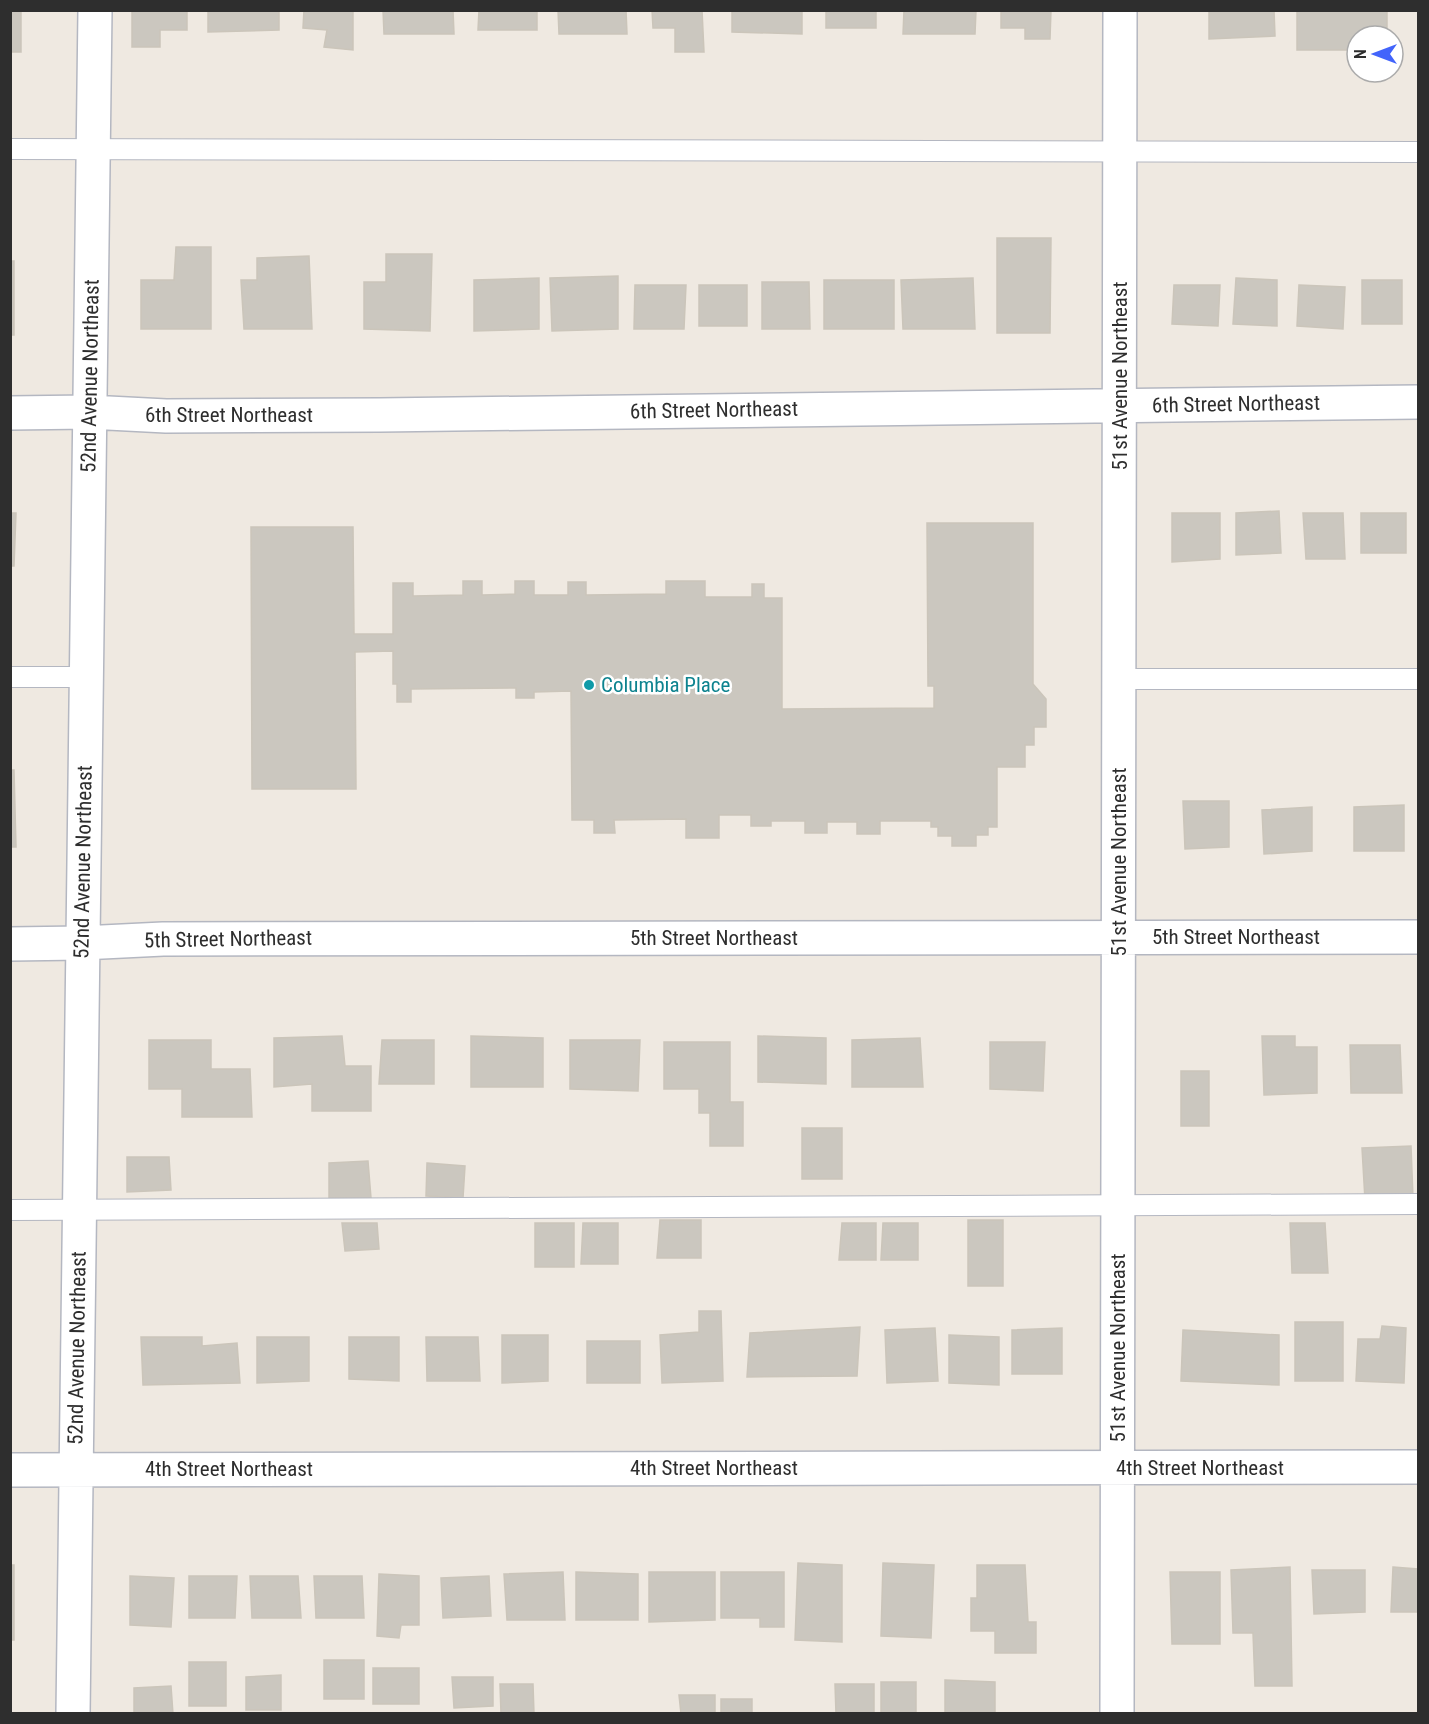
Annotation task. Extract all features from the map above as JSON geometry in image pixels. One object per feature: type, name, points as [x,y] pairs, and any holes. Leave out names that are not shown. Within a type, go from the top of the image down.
[{"type":"street","name":"52nd Avenue Northeast","points":[[73,1713],[95,10]]},
{"type":"street","name":"51st Avenue Northeast","points":[[1117,1713],[1120,10]]},
{"type":"street","name":"6th Street Northeast","points":[[10,413],[89,412],[166,416],[380,415],[1419,402]]},
{"type":"street","name":"5th Street Northeast","points":[[10,944],[163,939],[1419,937]]},
{"type":"street","name":"4th Street Northeast","points":[[10,1470],[1419,1467]]},
{"type":"lane","points":[[10,149],[1419,152]]},
{"type":"lane","points":[[10,677],[86,677]]},
{"type":"lane","points":[[1120,679],[1419,679]]},
{"type":"lane","points":[[10,1210],[1419,1204]]},
{"type":"building","points":[[10,10],[21,10],[21,52],[10,52]]},
{"type":"building","points":[[132,10],[187,10],[187,30],[160,30],[160,47],[132,47]]},
{"type":"building","points":[[208,10],[279,10],[279,30],[208,32]]},
{"type":"building","points":[[304,10],[353,10],[353,50],[324,47],[327,30],[303,28]]},
{"type":"building","points":[[383,10],[453,10],[454,34],[384,34]]},
{"type":"building","points":[[479,10],[537,10],[537,30],[478,30]]},
{"type":"building","points":[[558,10],[626,10],[627,34],[559,34]]},
{"type":"building","points":[[652,10],[702,10],[704,52],[675,52],[675,28],[653,28]]},
{"type":"building","points":[[732,10],[802,10],[802,34],[732,32]]},
{"type":"building","points":[[826,10],[876,10],[876,28],[826,28]]},
{"type":"building","points":[[904,10],[976,10],[975,34],[903,34]]},
{"type":"building","points":[[1001,10],[1051,10],[1050,39],[1025,39],[1025,28],[1001,28]]},
{"type":"building","points":[[1209,10],[1274,10],[1275,36],[1209,39]]},
{"type":"building","points":[[1297,10],[1387,10],[1387,24],[1345,24],[1345,50],[1297,50]]},
{"type":"building","points":[[997,238],[1051,238],[1050,333],[997,333]]},
{"type":"building","points":[[176,247],[211,247],[211,329],[141,329],[141,280],[174,280]]},
{"type":"building","points":[[386,254],[432,254],[430,331],[364,329],[364,282],[386,282]]},
{"type":"building","points":[[309,256],[312,329],[244,329],[241,280],[257,280],[257,258]]},
{"type":"building","points":[[10,261],[14,261],[14,335],[10,335]]},
{"type":"building","points":[[618,276],[618,329],[552,331],[550,278]]},
{"type":"building","points":[[539,278],[539,329],[474,331],[474,280]]},
{"type":"building","points":[[973,278],[975,329],[903,329],[901,280]]},
{"type":"building","points":[[1236,278],[1277,280],[1277,326],[1233,324]]},
{"type":"building","points":[[824,280],[894,280],[894,329],[824,329]]},
{"type":"building","points":[[1362,280],[1402,280],[1402,324],[1362,324]]},
{"type":"building","points":[[762,282],[809,282],[810,329],[762,329]]},
{"type":"building","points":[[635,285],[686,285],[684,329],[634,329]]},
{"type":"building","points":[[699,285],[747,285],[747,326],[699,326]]},
{"type":"building","points":[[1174,285],[1220,285],[1218,326],[1172,324]]},
{"type":"building","points":[[1299,285],[1345,287],[1343,329],[1297,326]]},
{"type":"building","points":[[1279,511],[1281,553],[1236,555],[1236,513]]},
{"type":"building","points":[[10,513],[16,513],[14,566],[10,566]]},
{"type":"building","points":[[1172,513],[1220,513],[1220,559],[1172,562]]},
{"type":"building","points":[[1303,513],[1343,513],[1345,559],[1306,559]]},
{"type":"building","points":[[1361,513],[1406,513],[1406,553],[1361,553]]},
{"type":"building","name":"Columbia Place","points":[[927,523],[1033,523],[1033,684],[1046,699],[1046,727],[1034,727],[1034,745],[1025,745],[1025,767],[997,767],[997,827],[988,827],[988,835],[976,835],[976,846],[952,846],[952,836],[938,836],[938,827],[931,827],[931,821],[880,821],[880,834],[857,834],[857,822],[827,822],[827,833],[805,833],[805,821],[771,821],[771,826],[751,826],[751,815],[719,815],[719,838],[686,838],[686,819],[614,820],[615,833],[594,833],[594,820],[572,820],[571,691],[534,692],[534,698],[516,698],[516,688],[411,689],[411,702],[397,702],[397,684],[393,684],[393,651],[355,652],[356,789],[252,789],[251,527],[353,527],[354,634],[393,634],[393,583],[413,583],[413,596],[463,595],[463,581],[482,581],[482,595],[515,594],[515,581],[534,581],[534,595],[568,595],[568,582],[586,582],[586,595],[666,594],[666,581],[705,581],[705,597],[752,597],[752,584],[764,584],[764,598],[782,598],[782,709],[934,708],[934,686],[928,686]]},
{"type":"building","points":[[10,770],[14,770],[16,847],[10,847]]},
{"type":"building","points":[[1183,801],[1229,801],[1229,847],[1185,849]]},
{"type":"building","points":[[1404,805],[1404,851],[1354,851],[1354,807]]},
{"type":"building","points":[[1312,807],[1312,851],[1264,854],[1262,810]]},
{"type":"building","points":[[342,1036],[345,1066],[371,1066],[371,1111],[312,1111],[312,1084],[274,1087],[274,1038]]},
{"type":"building","points":[[471,1036],[543,1038],[543,1087],[471,1087]]},
{"type":"building","points":[[758,1036],[826,1038],[826,1084],[758,1082]]},
{"type":"building","points":[[1262,1036],[1295,1036],[1295,1047],[1317,1047],[1317,1093],[1264,1095]]},
{"type":"building","points":[[920,1038],[923,1087],[852,1087],[852,1040]]},
{"type":"building","points":[[149,1040],[211,1040],[211,1069],[250,1069],[252,1117],[182,1117],[182,1089],[149,1089]]},
{"type":"building","points":[[382,1040],[434,1040],[434,1084],[379,1084]]},
{"type":"building","points":[[570,1040],[640,1040],[638,1091],[570,1089]]},
{"type":"building","points":[[664,1042],[730,1042],[730,1102],[743,1102],[743,1146],[710,1146],[710,1113],[699,1113],[699,1089],[664,1089]]},
{"type":"building","points":[[990,1042],[1045,1042],[1043,1091],[990,1089]]},
{"type":"building","points":[[1350,1045],[1400,1045],[1402,1093],[1351,1093]]},
{"type":"building","points":[[1181,1071],[1209,1071],[1209,1126],[1181,1126]]},
{"type":"building","points":[[802,1128],[842,1128],[842,1179],[802,1179]]},
{"type":"building","points":[[1411,1146],[1413,1198],[1365,1200],[1362,1148]]},
{"type":"building","points":[[127,1157],[169,1157],[171,1190],[127,1192]]},
{"type":"building","points":[[368,1161],[371,1198],[329,1198],[329,1163]]},
{"type":"building","points":[[427,1163],[465,1166],[463,1198],[426,1196]]},
{"type":"building","points":[[660,1220],[701,1220],[701,1258],[657,1258]]},
{"type":"building","points":[[968,1220],[1003,1220],[1003,1286],[968,1286]]},
{"type":"building","points":[[342,1223],[377,1223],[379,1249],[345,1251]]},
{"type":"building","points":[[535,1223],[574,1223],[574,1267],[535,1267]]},
{"type":"building","points":[[583,1223],[618,1223],[618,1264],[581,1264]]},
{"type":"building","points":[[842,1223],[876,1223],[876,1260],[839,1260]]},
{"type":"building","points":[[883,1223],[918,1223],[918,1260],[881,1260]]},
{"type":"building","points":[[1290,1223],[1325,1223],[1328,1273],[1292,1273]]},
{"type":"building","points":[[699,1311],[721,1311],[723,1381],[662,1383],[660,1335],[699,1332]]},
{"type":"building","points":[[1295,1322],[1343,1322],[1343,1381],[1295,1381]]},
{"type":"building","points":[[1382,1326],[1406,1328],[1404,1383],[1356,1381],[1358,1339],[1380,1339]]},
{"type":"building","points":[[860,1327],[857,1376],[747,1377],[750,1333]]},
{"type":"building","points":[[935,1328],[938,1381],[887,1383],[885,1330]]},
{"type":"building","points":[[1062,1328],[1062,1374],[1012,1374],[1012,1330]]},
{"type":"building","points":[[1183,1330],[1279,1335],[1279,1385],[1181,1381]]},
{"type":"building","points":[[502,1335],[548,1335],[548,1381],[502,1383]]},
{"type":"building","points":[[949,1335],[999,1337],[999,1385],[949,1383]]},
{"type":"building","points":[[141,1337],[202,1337],[202,1346],[237,1343],[240,1383],[143,1385]]},
{"type":"building","points":[[257,1337],[309,1337],[309,1381],[257,1383]]},
{"type":"building","points":[[349,1337],[399,1337],[399,1381],[349,1379]]},
{"type":"building","points":[[426,1337],[478,1337],[480,1381],[427,1381]]},
{"type":"building","points":[[587,1341],[640,1341],[640,1383],[587,1383]]},
{"type":"building","points":[[798,1563],[842,1565],[842,1642],[795,1640]]},
{"type":"building","points":[[883,1563],[934,1565],[931,1638],[881,1636]]},
{"type":"building","points":[[10,1565],[14,1565],[14,1640],[10,1640]]},
{"type":"building","points":[[977,1565],[1025,1565],[1028,1622],[1036,1622],[1036,1653],[995,1653],[995,1631],[971,1631],[971,1598],[977,1598]]},
{"type":"building","points":[[1290,1567],[1292,1686],[1255,1686],[1253,1633],[1233,1633],[1231,1570]]},
{"type":"building","points":[[1393,1567],[1418,1569],[1418,1612],[1391,1612]]},
{"type":"building","points":[[1312,1570],[1365,1570],[1365,1612],[1314,1614]]},
{"type":"building","points":[[563,1572],[565,1620],[507,1620],[504,1574]]},
{"type":"building","points":[[576,1572],[638,1574],[638,1620],[576,1620]]},
{"type":"building","points":[[649,1572],[715,1572],[715,1620],[649,1622]]},
{"type":"building","points":[[721,1572],[784,1572],[784,1627],[760,1627],[760,1618],[721,1618]]},
{"type":"building","points":[[1170,1572],[1220,1572],[1220,1644],[1172,1644]]},
{"type":"building","points":[[379,1574],[419,1576],[419,1625],[401,1625],[399,1638],[377,1636]]},
{"type":"building","points":[[130,1576],[174,1578],[171,1627],[130,1625]]},
{"type":"building","points":[[189,1576],[237,1576],[235,1618],[189,1618]]},
{"type":"building","points":[[250,1576],[298,1576],[301,1618],[252,1618]]},
{"type":"building","points":[[314,1576],[362,1576],[364,1618],[316,1618]]},
{"type":"building","points":[[489,1576],[491,1616],[443,1618],[441,1578]]},
{"type":"building","points":[[324,1660],[364,1660],[364,1699],[324,1699]]},
{"type":"building","points":[[189,1662],[226,1662],[226,1706],[189,1706]]},
{"type":"building","points":[[373,1668],[419,1668],[419,1704],[373,1704]]},
{"type":"building","points":[[281,1675],[281,1710],[246,1710],[246,1677]]},
{"type":"building","points":[[452,1677],[493,1677],[493,1706],[454,1708]]},
{"type":"building","points":[[945,1680],[995,1682],[995,1714],[945,1714]]},
{"type":"building","points":[[881,1682],[916,1682],[916,1714],[881,1714]]},
{"type":"building","points":[[500,1684],[533,1684],[534,1714],[501,1714]]},
{"type":"building","points":[[835,1684],[874,1684],[874,1714],[836,1714]]},
{"type":"building","points":[[171,1686],[173,1714],[134,1714],[134,1688]]},
{"type":"building","points":[[679,1695],[715,1695],[715,1714],[681,1714]]},
{"type":"building","points":[[721,1699],[752,1699],[752,1714],[721,1714]]},
{"type":"place","name":"Columbia Place","points":[[589,685]]}]
